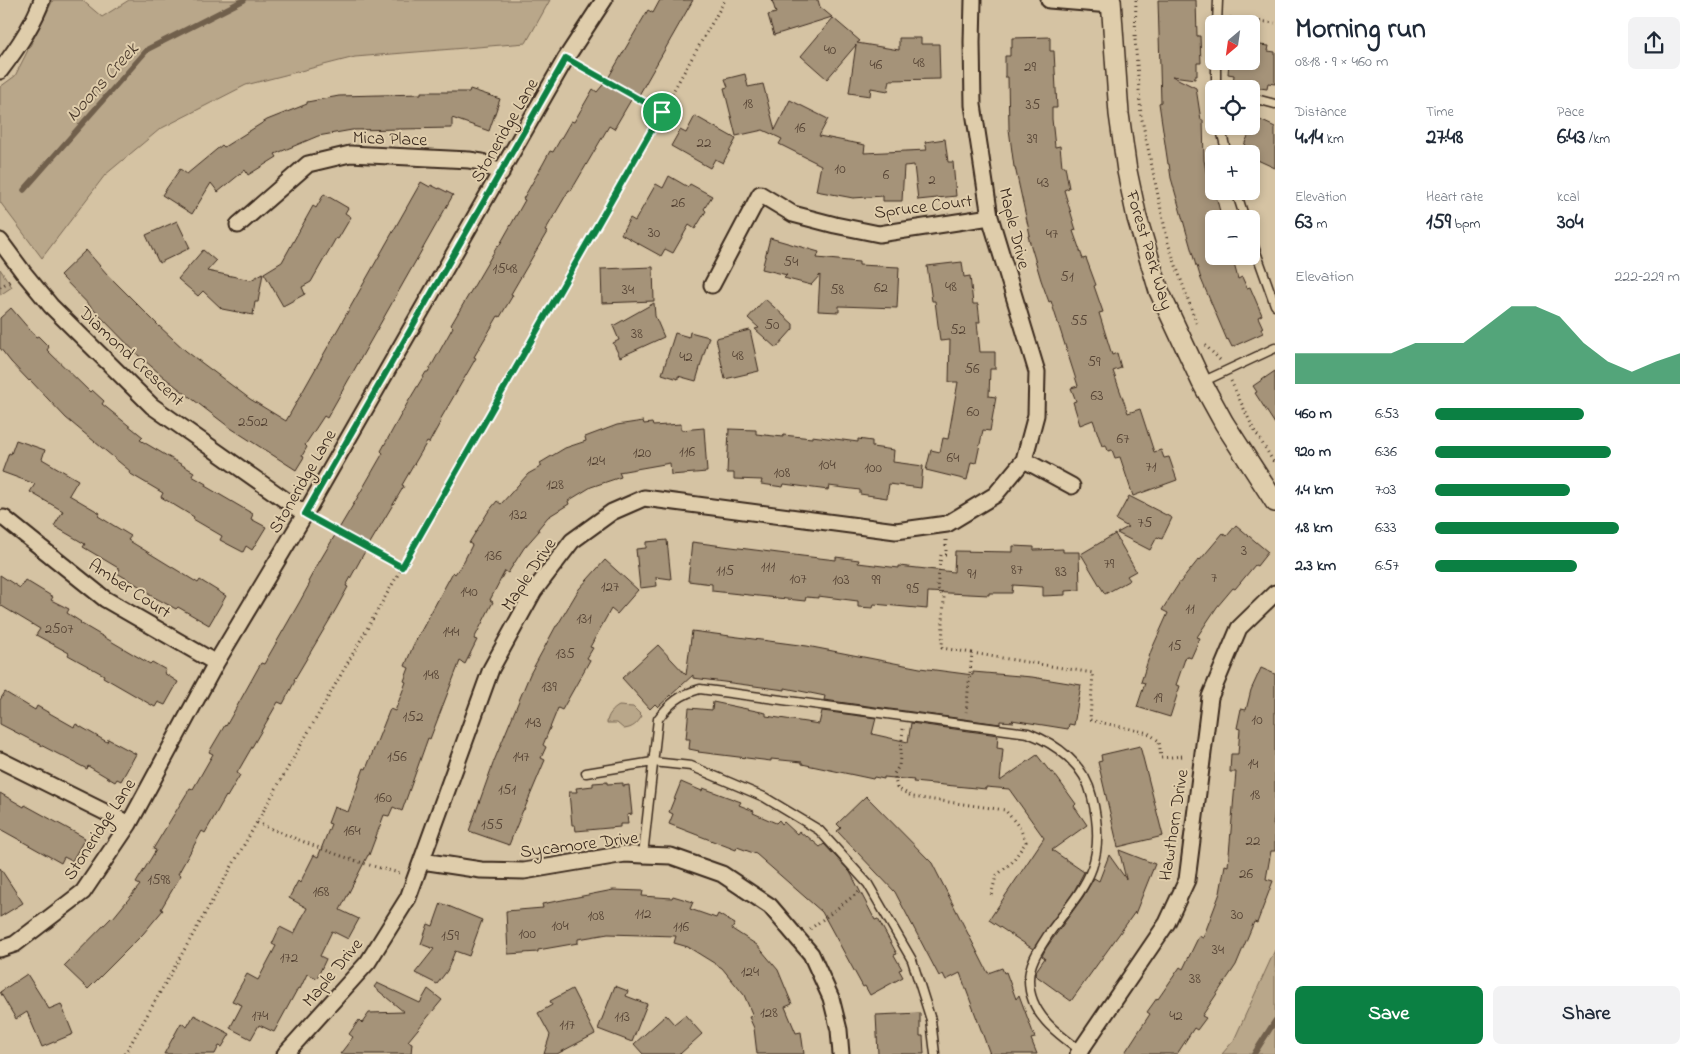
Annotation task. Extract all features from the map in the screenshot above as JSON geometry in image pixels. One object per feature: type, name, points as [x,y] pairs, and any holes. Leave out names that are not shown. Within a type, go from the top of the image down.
[{"type":"street","points":[[0,72],[38,14],[42,0]]},
{"type":"street","name":"Stoneridge Lane","points":[[0,949],[15,944],[82,892],[129,824],[216,663],[305,514],[566,58],[604,0]]},
{"type":"street","name":"Maple Drive","points":[[285,1054],[368,962],[408,898],[491,668],[534,591],[572,541],[612,512],[644,498],[896,531],[947,524],[995,495],[1024,460],[1036,416],[1037,372],[990,217],[974,104],[973,0]]},
{"type":"street","points":[[1049,0],[1111,2]]},
{"type":"street","name":"Forest Park Way","points":[[1111,2],[1119,114],[1127,171],[1137,218],[1158,291],[1202,383],[1224,423],[1275,502]]},
{"type":"street","name":"Mica Place","points":[[238,225],[308,164],[350,154],[469,160],[482,162],[501,174]]},
{"type":"street","name":"Spruce Court","points":[[712,285],[760,194],[793,214],[879,234],[990,217]]},
{"type":"street","name":"Diamond Crescent","points":[[0,241],[51,306],[152,406],[305,514]]},
{"type":"street","points":[[1024,460],[1072,486]]},
{"type":"street","name":"Amber Court","points":[[4,518],[105,598],[216,663]]},
{"type":"street","name":"Hawthorn Drive","points":[[1079,1052],[1167,923],[1187,880],[1210,697],[1239,628],[1275,593]]},
{"type":"street","points":[[0,760],[129,824]]},
{"type":"street","name":"Sycamore Drive","points":[[422,861],[481,870],[524,871],[625,854],[672,856],[722,874],[770,906],[811,954],[831,998],[839,1030],[841,1054]]},
{"type":"lane","points":[[1217,15],[1218,0]]},
{"type":"lane","points":[[1260,100],[1275,104]]},
{"type":"lane","points":[[1260,263],[1275,305]]},
{"type":"lane","points":[[1202,383],[1275,348]]},
{"type":"lane","points":[[643,855],[658,719],[667,707],[678,698],[700,689],[1028,733],[1044,739],[1060,750],[1077,766],[1090,788],[1096,814],[1098,838],[1092,868],[1080,889],[1034,956],[1029,978],[1031,997],[1040,1015],[1052,1030],[1079,1052]]},
{"type":"lane","points":[[586,773],[654,762],[691,766],[764,797],[820,830],[868,884],[912,960],[931,1020],[934,1054]]},
{"type":"path","points":[[125,1054],[725,0]]},
{"type":"path","points":[[1136,0],[1134,39],[1141,115],[1168,243],[1198,329]]},
{"type":"path","points":[[1260,22],[1275,23]]},
{"type":"path","points":[[566,58],[662,112]]},
{"type":"path","points":[[0,287],[12,280]]},
{"type":"path","points":[[1203,342],[1221,362]]},
{"type":"path","points":[[1232,383],[1253,428],[1275,464]]},
{"type":"path","points":[[305,514],[402,567]]},
{"type":"path","points":[[946,540],[946,555],[941,555],[937,588],[944,597],[942,648],[1093,673],[1090,720],[1148,733],[1159,740],[1161,758],[1184,756]]},
{"type":"path","points":[[965,724],[972,653]]},
{"type":"path","points":[[905,716],[899,766],[894,774],[897,788],[913,797],[1005,810],[1020,828],[1026,842],[1012,862],[996,876],[991,896]]},
{"type":"path","points":[[257,823],[378,868],[416,877]]},
{"type":"path","points":[[810,929],[854,896]]},
{"type":"shaded area","points":[[53,0],[82,0],[102,17],[129,0],[550,0],[526,43],[355,57],[246,85],[160,129],[105,175],[42,258],[0,202],[0,87],[15,76]]},
{"type":"shaded area","points":[[0,269],[12,287],[0,295]]},
{"type":"shaded area","points":[[619,706],[633,707],[642,716],[630,728],[624,729],[617,723],[607,723],[611,713]]},
{"type":"shaded area","points":[[1275,950],[1275,1054],[1222,1054],[1234,1040]]},
{"type":"building","points":[[660,0],[693,0],[639,95],[635,93],[614,129],[609,126],[545,231],[547,232],[511,294],[513,295],[500,317],[498,316],[474,357],[476,358],[440,420],[429,443],[427,442],[402,485],[404,486],[363,555],[346,586],[348,587],[294,680],[283,704],[278,702],[237,773],[240,775],[205,833],[202,831],[178,874],[181,875],[161,909],[163,910],[143,934],[88,989],[64,966],[113,918],[140,885],[136,883],[156,850],[153,849],[190,788],[193,789],[213,754],[209,752],[226,726],[261,663],[264,664],[299,603],[315,569],[383,453],[381,451],[408,402],[426,372],[428,372],[453,327],[451,325],[499,246],[550,151],[553,152],[571,121],[574,122],[593,89],[597,92],[607,80],[648,10],[653,13]]},
{"type":"building","points":[[772,0],[818,0],[820,7],[832,17],[774,35],[768,15],[776,13]]},
{"type":"building","points":[[1158,0],[1196,0],[1197,36],[1200,36],[1201,63],[1197,63],[1197,76],[1195,76],[1195,79],[1172,76],[1196,88],[1201,120],[1203,120],[1205,200],[1217,200],[1220,210],[1205,210],[1205,265],[1234,265],[1238,279],[1242,277],[1247,288],[1250,287],[1262,315],[1258,317],[1263,333],[1232,347],[1227,340],[1196,266],[1168,164],[1159,103],[1161,102]]},
{"type":"building","points":[[833,18],[860,41],[857,43],[899,50],[899,38],[921,38],[921,44],[939,44],[940,79],[890,80],[888,91],[871,88],[870,96],[849,93],[856,45],[827,79],[801,56]]},
{"type":"building","points":[[1050,37],[1050,51],[1054,51],[1057,108],[1052,108],[1055,147],[1060,146],[1062,166],[1065,166],[1069,188],[1064,190],[1076,230],[1073,231],[1083,259],[1086,258],[1096,285],[1094,286],[1103,312],[1099,313],[1112,355],[1117,353],[1121,368],[1113,371],[1128,413],[1140,409],[1154,452],[1161,450],[1164,458],[1169,457],[1177,480],[1133,496],[1120,457],[1115,458],[1112,450],[1108,451],[1106,445],[1102,446],[1093,420],[1080,425],[1073,402],[1076,401],[1071,388],[1078,386],[1051,301],[1049,302],[1041,280],[1028,236],[1030,235],[1014,167],[1009,129],[1008,77],[1005,77],[1005,56],[1010,56],[1012,38]]},
{"type":"building","points":[[1260,45],[1269,46],[1268,51],[1275,52],[1275,84],[1268,83],[1267,89],[1260,88],[1260,80],[1233,80],[1234,75],[1228,74],[1228,70],[1260,70]]},
{"type":"building","points":[[745,74],[748,87],[763,84],[775,130],[790,100],[828,119],[819,136],[865,145],[864,153],[927,150],[925,142],[945,139],[948,162],[953,162],[956,196],[918,200],[914,165],[904,166],[902,201],[883,201],[883,196],[853,198],[816,191],[821,165],[779,144],[782,139],[763,130],[736,136],[724,88],[728,87],[725,79]]},
{"type":"building","points":[[470,89],[500,99],[489,131],[452,118],[452,128],[352,130],[318,136],[275,154],[277,157],[248,175],[245,170],[218,192],[211,183],[192,214],[162,195],[180,169],[187,174],[222,145],[224,147],[267,120],[307,104],[307,102],[339,96],[469,92]]},
{"type":"building","points":[[695,116],[736,139],[723,163],[715,159],[710,168],[671,146],[680,130],[686,133]]},
{"type":"building","points":[[1260,120],[1275,127],[1275,168],[1260,161],[1260,145],[1244,145],[1249,135],[1260,135]]},
{"type":"building","points":[[669,176],[688,187],[690,184],[712,196],[704,209],[706,211],[695,229],[689,225],[673,253],[665,249],[661,256],[621,234],[630,218],[635,221],[656,184],[663,188]]},
{"type":"building","points":[[421,182],[453,195],[327,418],[324,416],[305,445],[307,447],[302,456],[304,457],[296,470],[229,427],[165,378],[138,355],[60,275],[86,250],[107,274],[186,351],[250,399],[286,421]]},
{"type":"building","points":[[324,194],[348,208],[345,213],[351,217],[338,239],[336,238],[311,282],[302,287],[305,294],[283,306],[264,273],[282,262],[313,206],[316,208]]},
{"type":"building","points":[[177,221],[190,248],[159,263],[146,235]]},
{"type":"building","points":[[770,238],[819,252],[817,258],[859,262],[859,265],[899,267],[897,308],[839,306],[839,312],[818,311],[820,275],[811,285],[784,278],[787,275],[762,269]]},
{"type":"building","points":[[203,250],[216,261],[207,271],[251,280],[263,273],[258,302],[255,302],[253,315],[222,309],[203,291],[198,296],[178,279]]},
{"type":"building","points":[[962,262],[964,277],[970,276],[973,304],[978,304],[980,322],[977,322],[980,352],[995,352],[995,369],[990,369],[989,396],[996,397],[990,431],[983,430],[976,463],[971,462],[967,480],[926,470],[931,450],[940,452],[943,438],[948,439],[958,382],[949,382],[950,340],[940,341],[935,301],[932,301],[927,266]]},
{"type":"building","points":[[653,267],[654,301],[602,303],[601,269]]},
{"type":"building","points":[[765,299],[793,324],[793,329],[776,348],[755,329],[759,328],[748,318]]},
{"type":"building","points":[[654,303],[655,316],[664,337],[620,357],[613,343],[619,340],[613,326]]},
{"type":"building","points":[[11,308],[36,337],[38,336],[49,347],[47,350],[90,392],[92,390],[104,401],[102,404],[143,437],[140,440],[194,472],[192,476],[206,484],[205,486],[253,514],[251,519],[266,527],[252,550],[246,546],[243,552],[220,540],[222,536],[161,497],[163,493],[129,473],[130,471],[66,418],[29,381],[0,348],[0,318]]},
{"type":"building","points":[[750,330],[759,371],[725,379],[716,338]]},
{"type":"building","points":[[690,332],[709,337],[696,381],[678,376],[678,379],[662,374],[675,333],[689,337]]},
{"type":"building","points":[[1275,371],[1275,424],[1255,393],[1257,392],[1253,386]]},
{"type":"building","points":[[643,421],[644,424],[652,423],[653,426],[681,424],[681,430],[704,428],[707,472],[671,475],[670,463],[619,472],[621,477],[591,487],[568,501],[569,504],[548,517],[524,548],[508,573],[505,571],[490,600],[493,602],[474,639],[477,640],[465,664],[460,661],[430,739],[428,738],[402,811],[393,807],[389,816],[384,815],[369,855],[340,910],[359,919],[348,939],[332,931],[320,956],[326,959],[317,978],[307,974],[274,1032],[259,1025],[251,1039],[230,1028],[242,1005],[232,1001],[247,974],[258,980],[276,946],[272,944],[280,927],[294,934],[307,908],[289,898],[298,881],[300,883],[314,855],[318,857],[331,824],[328,823],[334,807],[348,812],[364,768],[366,769],[390,709],[395,711],[406,682],[404,681],[409,668],[405,666],[413,646],[453,572],[455,574],[464,561],[472,545],[469,543],[488,512],[497,501],[501,504],[528,474],[542,466],[540,463],[565,448],[586,441],[585,437],[617,425]]},
{"type":"building","points":[[729,429],[756,430],[756,434],[783,437],[783,435],[812,438],[812,436],[858,442],[858,439],[872,441],[872,447],[894,450],[893,462],[923,466],[921,488],[889,484],[887,498],[860,494],[860,490],[829,486],[828,490],[784,484],[783,487],[761,484],[762,480],[734,479],[734,473],[727,473]]},
{"type":"building","points":[[16,440],[45,450],[42,459],[78,480],[69,495],[100,513],[98,516],[131,536],[128,540],[198,583],[200,580],[226,596],[209,625],[178,607],[176,609],[148,594],[149,592],[117,573],[120,569],[83,547],[85,544],[54,526],[63,511],[30,492],[35,484],[2,472]]},
{"type":"building","points":[[1129,496],[1172,518],[1162,539],[1157,537],[1150,550],[1117,533],[1128,527],[1116,520]]},
{"type":"building","points":[[1236,525],[1268,552],[1217,607],[1197,637],[1200,638],[1191,658],[1186,656],[1176,685],[1180,686],[1170,717],[1137,707],[1145,683],[1141,682],[1151,651],[1168,613],[1162,610],[1178,585],[1199,559],[1223,533],[1227,536]]},
{"type":"building","points":[[1115,534],[1136,571],[1127,576],[1130,580],[1105,594],[1081,554]]},
{"type":"building","points":[[667,540],[671,579],[656,577],[657,586],[640,588],[636,549],[646,548],[646,542]]},
{"type":"building","points":[[692,542],[836,560],[836,557],[859,560],[858,563],[899,568],[899,566],[954,572],[955,551],[1013,552],[1013,546],[1034,547],[1034,550],[1063,549],[1063,552],[1079,552],[1080,590],[1065,591],[1065,595],[1043,596],[1043,587],[1013,585],[1012,593],[989,593],[989,595],[928,592],[927,609],[874,604],[873,608],[858,607],[858,601],[818,596],[818,598],[806,597],[805,601],[712,591],[712,584],[688,581]]},
{"type":"building","points":[[605,560],[638,590],[617,614],[611,609],[590,647],[593,648],[587,658],[590,660],[562,710],[558,708],[543,745],[546,747],[541,758],[545,760],[509,845],[469,831],[494,761],[530,674],[579,589]]},
{"type":"building","points":[[0,575],[20,588],[25,580],[53,597],[51,600],[69,609],[67,613],[80,623],[150,664],[152,662],[166,670],[164,673],[178,682],[165,705],[158,702],[155,707],[103,677],[104,675],[68,655],[69,653],[36,635],[40,629],[0,605]]},
{"type":"building","points":[[692,631],[807,646],[920,668],[973,675],[973,672],[1032,677],[1081,685],[1074,725],[1069,724],[1068,729],[1012,720],[1014,722],[1000,721],[1000,724],[824,700],[825,696],[785,688],[785,690],[693,678],[693,675],[658,707],[655,704],[650,709],[622,678],[658,645],[686,675]]},
{"type":"building","points":[[1261,668],[1275,674],[1275,806],[1273,825],[1275,825],[1275,851],[1271,851],[1266,879],[1273,881],[1257,923],[1254,922],[1236,965],[1202,1016],[1206,1018],[1197,1030],[1194,1028],[1177,1054],[1124,1054],[1150,1014],[1147,1012],[1180,967],[1183,969],[1199,936],[1203,938],[1220,893],[1225,865],[1228,866],[1236,772],[1230,772],[1231,754],[1238,754],[1240,729],[1237,728],[1241,709],[1246,710],[1251,690]]},
{"type":"building","points":[[5,692],[35,710],[37,706],[74,727],[76,724],[107,742],[108,739],[136,754],[121,781],[117,779],[115,782],[88,766],[87,769],[0,724],[0,700]]},
{"type":"building","points":[[713,702],[766,713],[766,716],[819,724],[822,711],[876,718],[872,734],[908,742],[911,723],[998,735],[997,748],[1003,749],[1000,781],[1037,755],[1051,773],[1053,772],[1076,804],[1074,806],[1087,825],[1052,850],[1084,872],[1074,891],[1033,949],[989,920],[1044,838],[1009,789],[986,787],[986,789],[913,782],[914,780],[884,777],[884,779],[874,777],[873,779],[802,764],[802,762],[771,759],[771,761],[698,752],[689,749],[690,739],[686,739],[689,708],[712,710]]},
{"type":"building","points":[[1140,746],[1163,836],[1118,847],[1098,762],[1102,761],[1101,755]]},
{"type":"building","points":[[607,782],[607,784],[623,783],[623,786],[629,785],[632,814],[627,815],[628,824],[620,824],[620,827],[576,831],[575,825],[572,825],[569,792],[577,792],[576,788],[593,786],[593,783]]},
{"type":"building","points":[[681,782],[702,791],[703,788],[741,802],[739,805],[754,811],[753,813],[776,823],[779,820],[782,824],[784,822],[797,834],[799,831],[820,847],[824,844],[850,872],[875,920],[878,919],[897,954],[894,955],[902,969],[899,970],[903,977],[870,995],[865,986],[863,987],[822,912],[756,854],[737,847],[736,850],[669,824],[673,814],[669,812]]},
{"type":"building","points":[[0,793],[85,838],[72,861],[64,857],[61,863],[0,829]]},
{"type":"building","points":[[866,796],[932,863],[988,973],[1002,968],[1004,973],[1006,972],[1016,999],[1019,995],[1035,1038],[1031,1039],[1037,1054],[990,1054],[960,973],[946,980],[943,974],[939,976],[895,892],[837,831],[841,828],[837,824]]},
{"type":"building","points":[[1119,850],[1155,864],[1135,914],[1135,912],[1071,1001],[1035,975],[1036,971],[1045,958],[1042,956],[1046,948],[1083,897],[1094,878],[1099,881],[1109,855],[1126,879]]},
{"type":"building","points":[[0,868],[23,903],[0,917]]},
{"type":"building","points":[[613,890],[643,891],[642,896],[672,898],[673,896],[693,902],[690,909],[716,918],[718,914],[735,924],[732,929],[757,945],[778,970],[792,1004],[785,1007],[796,1033],[801,1032],[804,1054],[757,1054],[754,1028],[749,1017],[753,1016],[744,995],[722,968],[688,947],[674,943],[676,936],[608,934],[578,939],[578,943],[538,950],[538,952],[508,954],[506,911],[543,908],[542,904]]},
{"type":"building","points":[[441,903],[482,920],[469,956],[455,951],[447,971],[437,984],[415,973],[434,949],[421,944],[428,924],[433,926]]},
{"type":"building","points":[[27,974],[49,1009],[61,1004],[73,1034],[42,1047],[27,1012],[16,1019],[0,992]]},
{"type":"building","points":[[377,983],[420,1003],[428,989],[442,1000],[408,1041],[412,1043],[411,1054],[340,1054],[353,1037],[349,1034],[359,1020],[362,1023],[369,1013],[404,1012],[374,987]]},
{"type":"building","points":[[615,986],[628,991],[626,996],[647,1004],[632,1042],[598,1029]]},
{"type":"building","points":[[572,989],[595,1034],[557,1054],[544,1054],[550,1035],[538,1013],[552,1005],[550,1001]]},
{"type":"building","points":[[920,1013],[920,1036],[923,1036],[924,1054],[878,1054],[876,1015]]},
{"type":"building","points":[[194,1015],[230,1034],[222,1047],[219,1046],[215,1054],[164,1054],[181,1023],[187,1027]]},
{"type":"building","points":[[666,1015],[674,1024],[685,1015],[702,1034],[680,1054],[643,1054],[634,1044]]},
{"type":"waterway","name":"Noons Creek","points":[[24,190],[148,49],[244,0]]},
{"type":"waterway","points":[[1254,1054],[1275,1021]]},
{"type":"route","points":[[566,58],[662,112],[402,567],[305,514],[566,58]]}]
